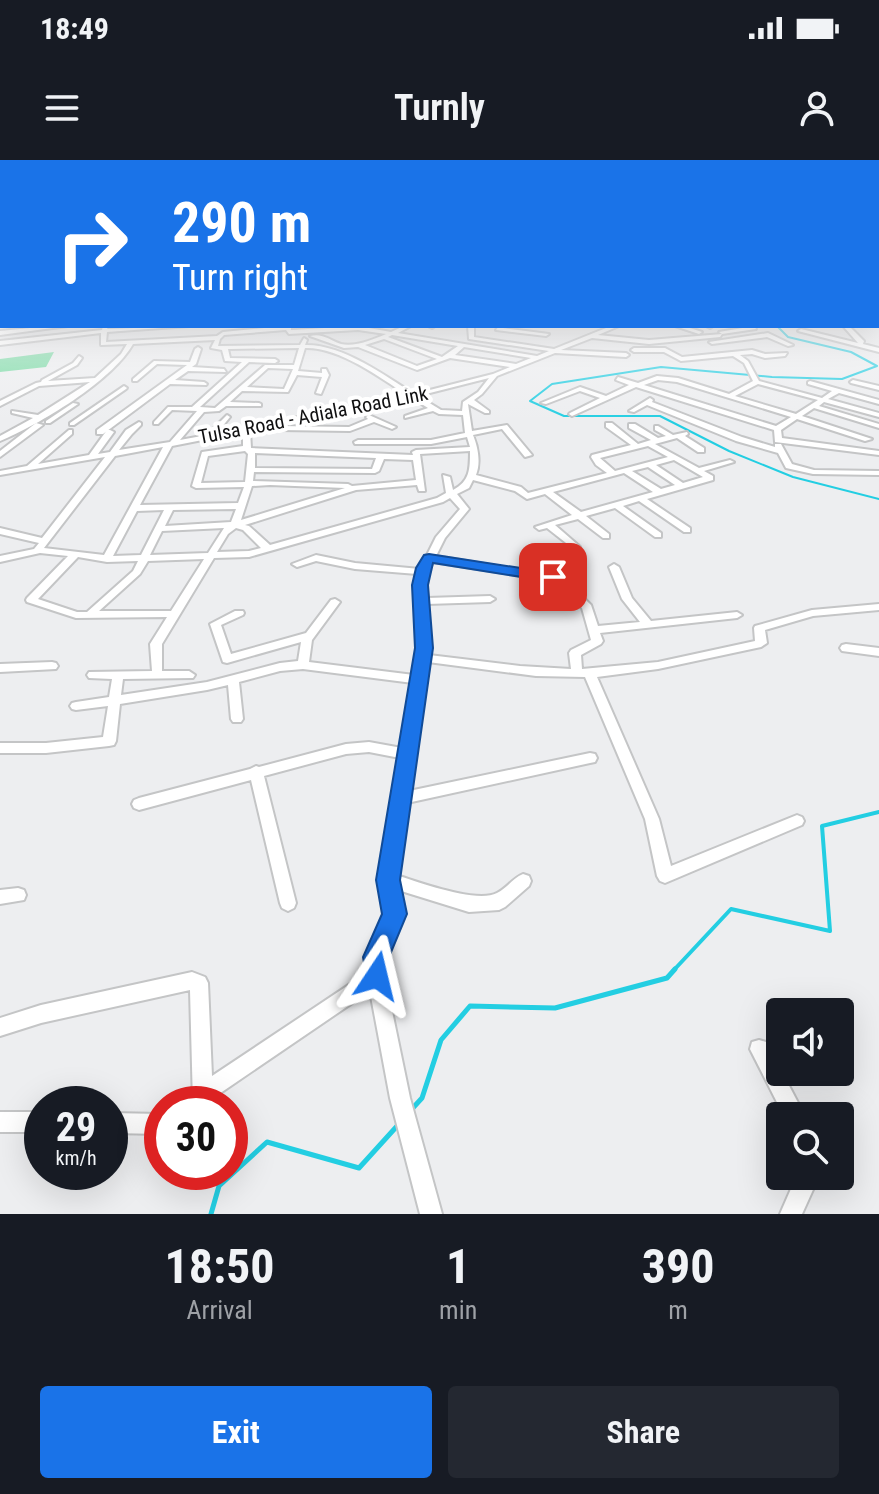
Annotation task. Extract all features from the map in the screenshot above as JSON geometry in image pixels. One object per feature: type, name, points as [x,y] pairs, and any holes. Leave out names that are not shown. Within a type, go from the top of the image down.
[{"type":"street","points":[[0,331],[33,328]]},
{"type":"street","points":[[0,343],[132,328]]},
{"type":"street","points":[[209,330],[242,328]]},
{"type":"street","points":[[214,348],[223,334],[254,328]]},
{"type":"street","points":[[257,354],[260,347],[259,328]]},
{"type":"street","points":[[288,328],[289,332],[367,328],[535,357]]},
{"type":"street","points":[[92,457],[110,432],[100,432],[190,366],[194,349],[285,349],[324,335],[343,346],[384,338],[404,328]]},
{"type":"street","points":[[471,328],[471,338],[549,352],[626,355]]},
{"type":"street","points":[[500,328],[546,334]]},
{"type":"street","points":[[530,333],[534,328]]},
{"type":"street","points":[[685,328],[699,332]]},
{"type":"street","points":[[609,331],[645,337],[754,328]]},
{"type":"street","points":[[848,328],[862,342],[859,346]]},
{"type":"street","points":[[105,329],[103,344],[218,338]]},
{"type":"street","points":[[609,331],[654,342],[714,329],[738,339]]},
{"type":"street","points":[[609,331],[604,343],[610,353]]},
{"type":"street","name":"Tulsa Road - Adiala Road Link","points":[[0,473],[246,433],[261,426],[412,396],[495,375],[593,332],[609,331]]},
{"type":"street","points":[[801,331],[879,350]]},
{"type":"street","points":[[670,340],[681,346],[768,335],[790,345]]},
{"type":"street","points":[[46,349],[50,337]]},
{"type":"street","points":[[384,338],[446,357],[515,366]]},
{"type":"street","points":[[290,339],[319,346],[371,369],[433,409],[464,413]]},
{"type":"street","points":[[181,350],[184,340]]},
{"type":"street","points":[[0,455],[41,420],[99,383],[124,357],[127,342]]},
{"type":"street","points":[[242,389],[286,391],[303,342]]},
{"type":"street","points":[[654,342],[658,351]]},
{"type":"street","points":[[356,344],[417,368],[446,357],[462,346]]},
{"type":"street","points":[[225,348],[227,360],[248,360],[325,372],[319,393]]},
{"type":"street","points":[[634,350],[666,351],[681,359],[734,354],[785,354]]},
{"type":"street","points":[[371,369],[423,351]]},
{"type":"street","points":[[734,354],[746,362],[756,381],[879,415]]},
{"type":"street","points":[[0,404],[75,364],[79,358]]},
{"type":"street","points":[[107,559],[171,444],[198,409],[248,360]]},
{"type":"street","points":[[135,380],[158,362],[224,371]]},
{"type":"street","points":[[116,363],[128,364]]},
{"type":"street","points":[[139,366],[151,367]]},
{"type":"street","points":[[156,423],[170,408],[213,411],[226,404],[267,366],[295,367]]},
{"type":"street","points":[[0,559],[52,550],[107,559],[249,554],[327,530],[404,512],[453,494],[473,477],[474,449],[464,413],[465,403],[480,393],[495,375]]},
{"type":"street","points":[[572,414],[657,378],[678,376],[730,396],[868,439],[879,453],[778,440]]},
{"type":"street","points":[[618,379],[777,429]]},
{"type":"street","points":[[730,396],[756,381]]},
{"type":"street","points":[[171,382],[204,384]]},
{"type":"street","points":[[853,382],[879,388]]},
{"type":"street","points":[[38,384],[99,383]]},
{"type":"street","points":[[179,393],[193,383]]},
{"type":"street","points":[[810,383],[879,402]]},
{"type":"street","points":[[29,468],[71,428],[124,388]]},
{"type":"street","points":[[544,403],[580,389],[606,398]]},
{"type":"street","points":[[777,429],[837,391]]},
{"type":"street","points":[[632,411],[663,393]]},
{"type":"street","points":[[770,408],[797,393]]},
{"type":"street","points":[[469,400],[487,412]]},
{"type":"street","points":[[646,402],[739,439],[780,451]]},
{"type":"street","points":[[226,404],[259,405]]},
{"type":"street","points":[[813,406],[879,429],[868,439]]},
{"type":"street","points":[[350,409],[392,427]]},
{"type":"street","points":[[407,417],[433,409]]},
{"type":"street","points":[[14,412],[71,428],[87,425]]},
{"type":"street","points":[[330,413],[332,429]]},
{"type":"street","points":[[206,439],[227,417]]},
{"type":"street","points":[[261,426],[353,428],[374,419]]},
{"type":"street","points":[[0,439],[41,420]]},
{"type":"street","points":[[37,551],[139,424]]},
{"type":"street","points":[[609,425],[636,446]]},
{"type":"street","points":[[575,547],[544,526],[710,478],[674,458],[632,426]]},
{"type":"street","points":[[358,442],[431,442],[504,427],[528,455]]},
{"type":"street","points":[[0,428],[15,431]]},
{"type":"street","points":[[658,428],[678,435],[701,450]]},
{"type":"street","points":[[777,429],[780,451],[789,466],[812,472],[879,473]]},
{"type":"street","points":[[157,670],[156,644],[225,532],[235,525],[252,470],[252,454],[248,449],[246,433]]},
{"type":"street","points":[[613,473],[595,457],[678,435]]},
{"type":"street","points":[[814,445],[827,460]]},
{"type":"street","points":[[417,458],[248,449],[205,454],[196,486],[421,485],[418,451],[474,449]]},
{"type":"street","points":[[252,470],[375,471],[381,456]]},
{"type":"street","points":[[473,477],[518,489],[527,496],[674,458]]},
{"type":"street","points":[[697,471],[730,462]]},
{"type":"street","points":[[649,464],[683,487]]},
{"type":"street","points":[[626,471],[661,493]]},
{"type":"street","points":[[431,1214],[400,1098],[376,957],[395,914],[388,880],[423,658],[421,601],[426,565],[441,537],[465,509],[453,494],[446,477]]},
{"type":"street","points":[[158,529],[235,525],[365,486]]},
{"type":"street","points":[[547,491],[606,536]]},
{"type":"street","points":[[642,499],[687,530]]},
{"type":"street","points":[[197,528],[206,506]]},
{"type":"street","points":[[134,508],[241,506]]},
{"type":"street","points":[[618,506],[658,535]]},
{"type":"street","points":[[88,616],[137,572],[170,507]]},
{"type":"street","points":[[235,525],[246,528],[268,549]]},
{"type":"street","points":[[0,531],[44,541]]},
{"type":"street","points":[[74,556],[31,600],[88,616],[175,614]]},
{"type":"street","points":[[297,564],[316,558],[382,569],[426,565],[558,579],[587,607],[597,641],[575,653],[652,819],[665,876],[797,821]]},
{"type":"street","points":[[614,567],[627,599],[648,624]]},
{"type":"street","points":[[421,601],[490,599]]},
{"type":"street","points":[[303,665],[310,636],[335,602]]},
{"type":"street","points":[[423,658],[583,672],[686,661],[761,643],[758,632],[765,625],[812,613],[879,607]]},
{"type":"street","points":[[239,613],[215,624],[227,659],[310,636]]},
{"type":"street","points":[[594,630],[737,615]]},
{"type":"street","points":[[846,648],[879,652]]},
{"type":"street","points":[[76,706],[303,665],[419,680]]},
{"type":"street","points":[[0,668],[52,666]]},
{"type":"street","points":[[93,675],[189,675]]},
{"type":"street","points":[[0,748],[46,748],[109,741],[118,676]]},
{"type":"street","points":[[233,680],[237,719]]},
{"type":"street","points":[[139,804],[346,749],[382,748],[407,754]]},
{"type":"street","points":[[400,799],[590,758]]},
{"type":"street","points":[[256,771],[288,903]]},
{"type":"street","points":[[388,880],[469,904],[499,902],[523,881]]},
{"type":"street","points":[[0,897],[18,895]]},
{"type":"street","points":[[221,1086],[377,976]]},
{"type":"street","points":[[0,1027],[41,1014],[192,981],[199,983],[203,1086]]},
{"type":"street","points":[[759,1049],[787,1102]]},
{"type":"street","points":[[0,1122],[24,1122]]},
{"type":"street","points":[[791,1214],[802,1190]]},
{"type":"green space","points":[[54,352],[46,367],[0,372],[0,359]]},
{"type":"waterway","points":[[779,328],[788,337],[851,352],[877,366],[842,379],[772,377],[661,367],[552,384],[530,401],[564,416],[660,416],[729,451],[793,477],[879,499]]},
{"type":"waterway","points":[[673,971],[731,909],[830,931],[822,826],[879,812]]},
{"type":"waterway","points":[[411,1110],[422,1098],[441,1040],[470,1006],[555,1008],[667,978],[675,969]]},
{"type":"waterway","points":[[211,1214],[219,1186],[267,1142],[359,1168],[398,1125]]},
{"type":"route","points":[[377,976],[376,957],[395,914],[388,880],[424,648],[420,585],[423,568],[429,558],[553,577]]}]
